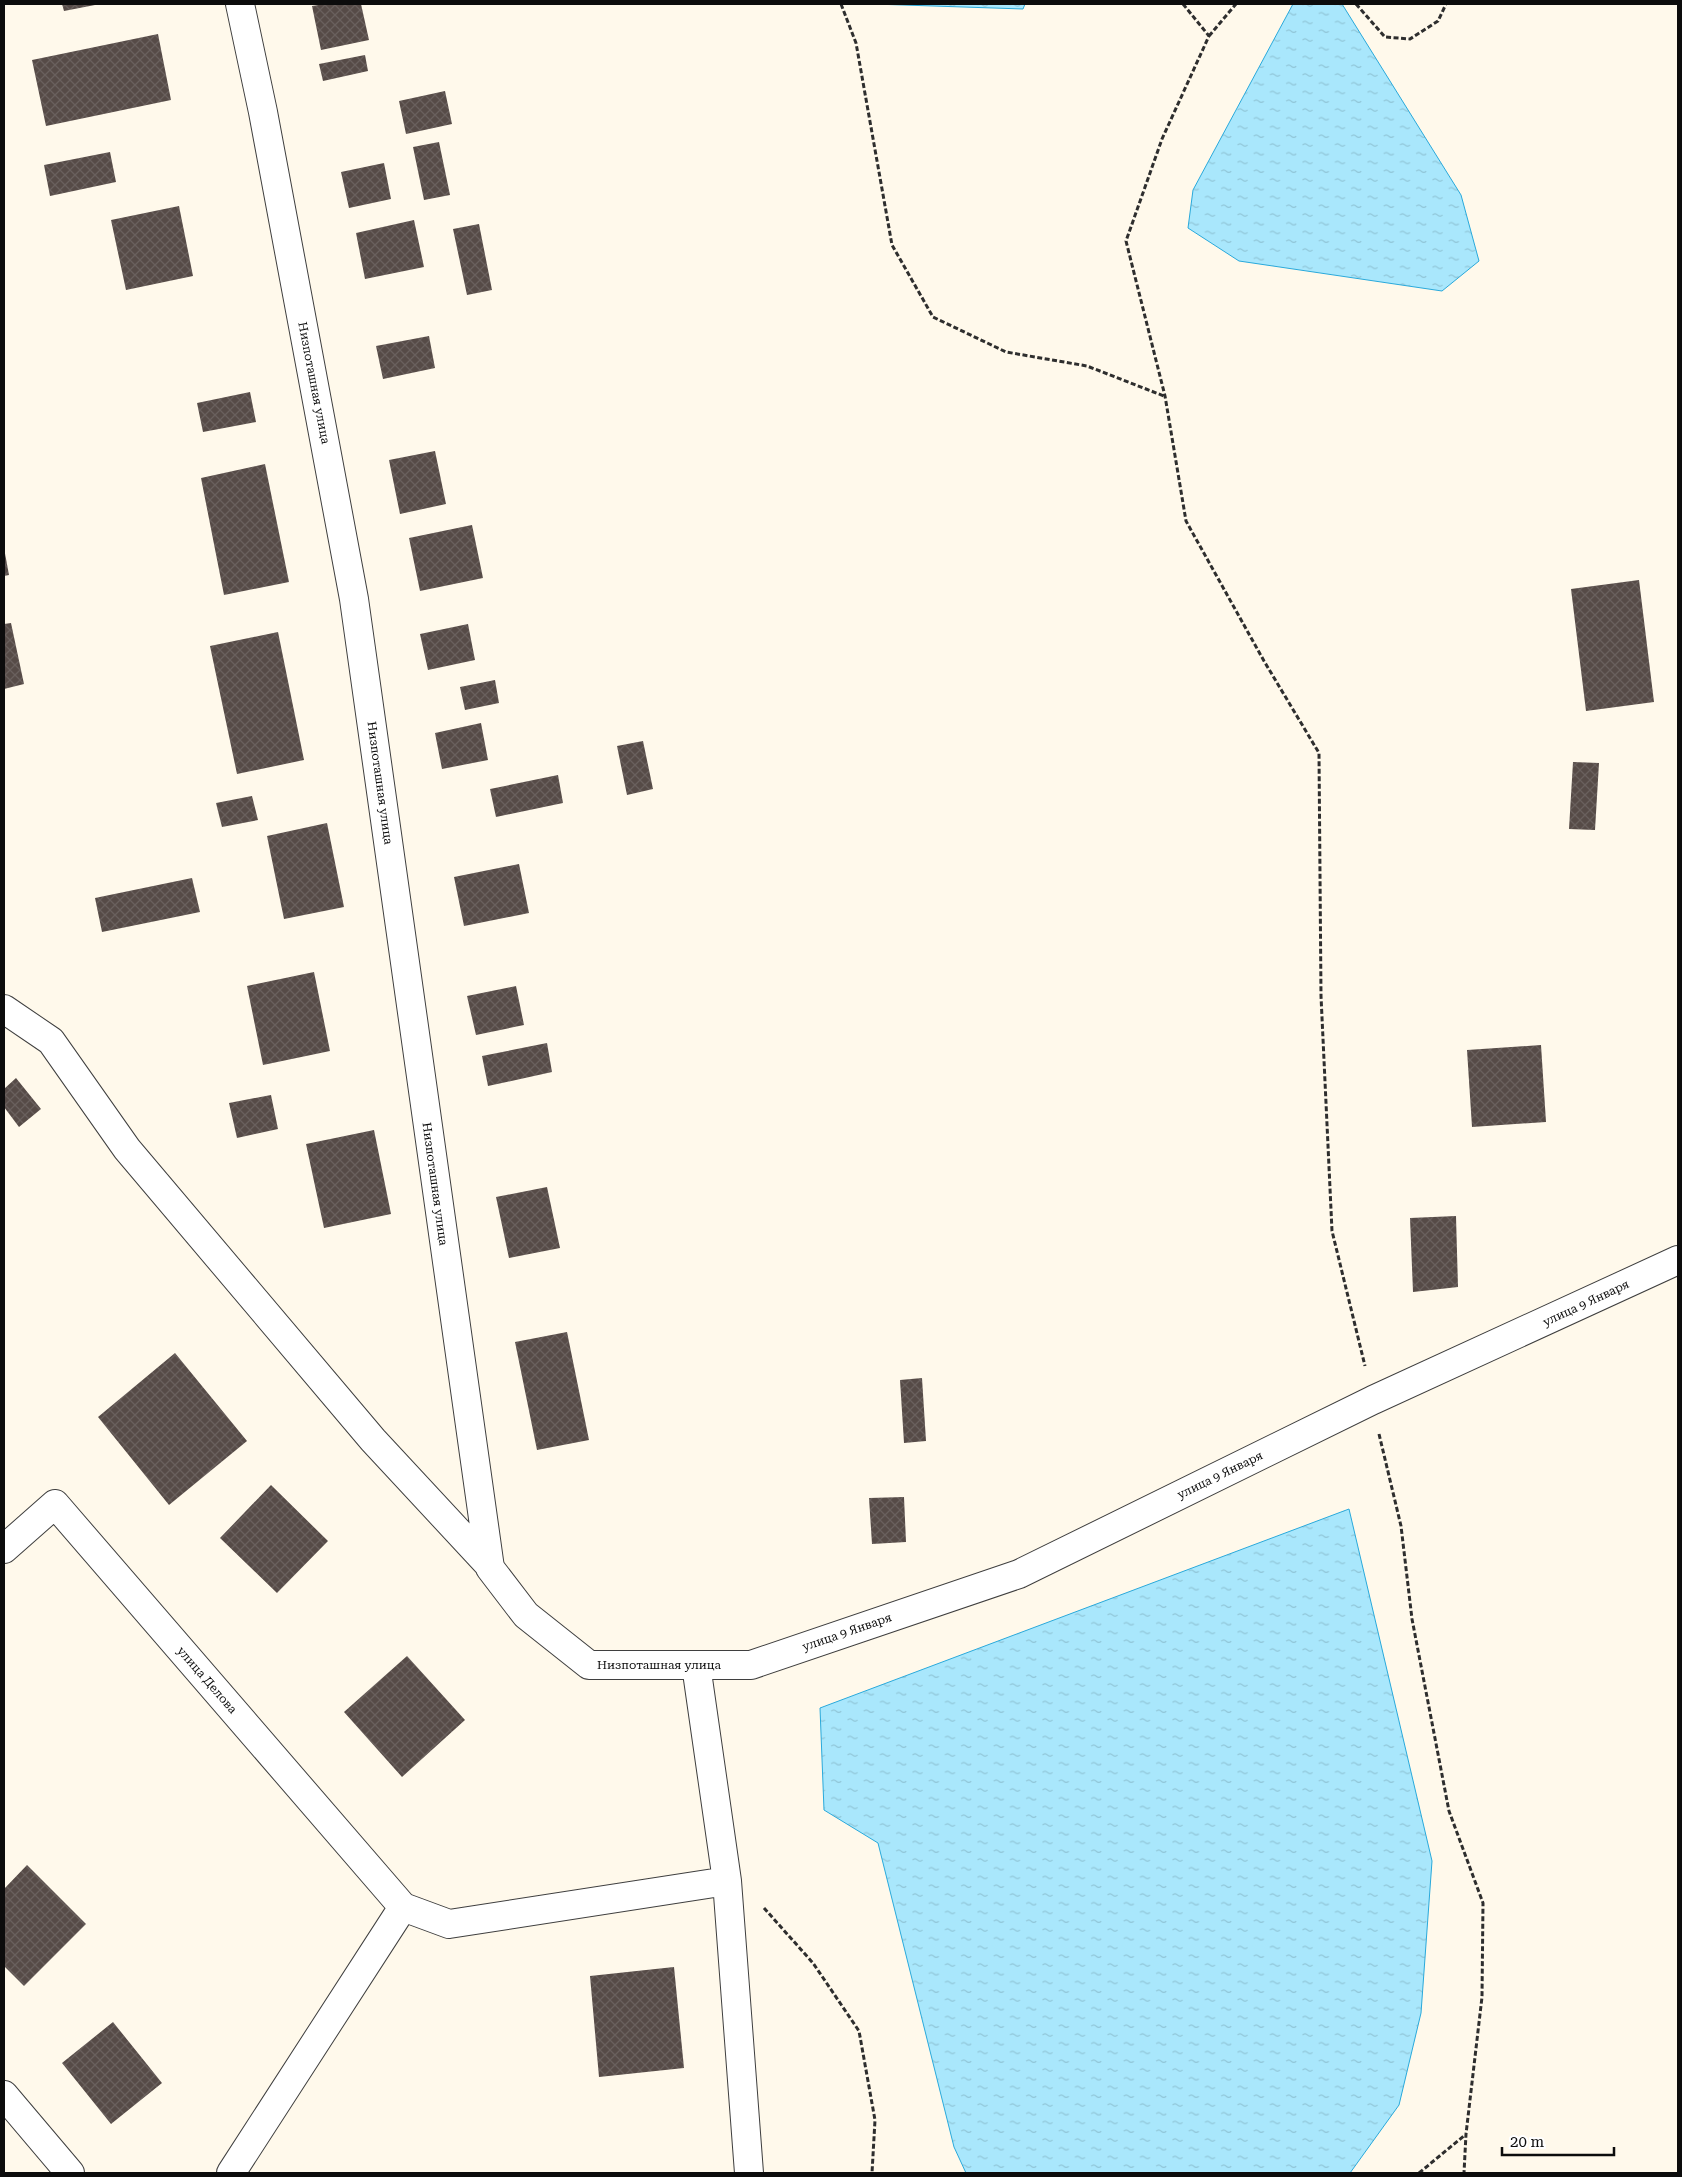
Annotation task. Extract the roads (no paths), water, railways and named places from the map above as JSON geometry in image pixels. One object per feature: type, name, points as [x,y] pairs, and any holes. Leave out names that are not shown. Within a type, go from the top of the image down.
[{"type":"street","name":"Низпоташная улица","points":[[240,4],[263,112],[354,599],[490,1566]]},
{"type":"street","name":"Низпоташная улица","points":[[4,1009],[51,1041],[133,1157],[373,1440],[490,1566],[526,1616],[589,1666],[751,1665]]},
{"type":"street","name":"улица 9 Января","points":[[751,1665],[1019,1574],[1373,1400],[1678,1260]]},
{"type":"street","name":"улица Делова","points":[[4,1549],[55,1504],[403,1907]]},
{"type":"street","points":[[696,1665],[728,1881],[749,2173]]},
{"type":"street","points":[[231,2173],[403,1907],[449,1924],[728,1881]]},
{"type":"street","points":[[4,2096],[70,2173]]},
{"type":"water","points":[[873,4],[1025,4],[1023,9]]},
{"type":"water","points":[[1293,4],[1342,4],[1461,195],[1479,261],[1442,291],[1239,261],[1188,228],[1193,190]]},
{"type":"water","points":[[1349,1509],[1432,1861],[1421,2013],[1399,2105],[1350,2173],[966,2173],[954,2147],[878,1843],[824,1810],[820,1708]]}]
